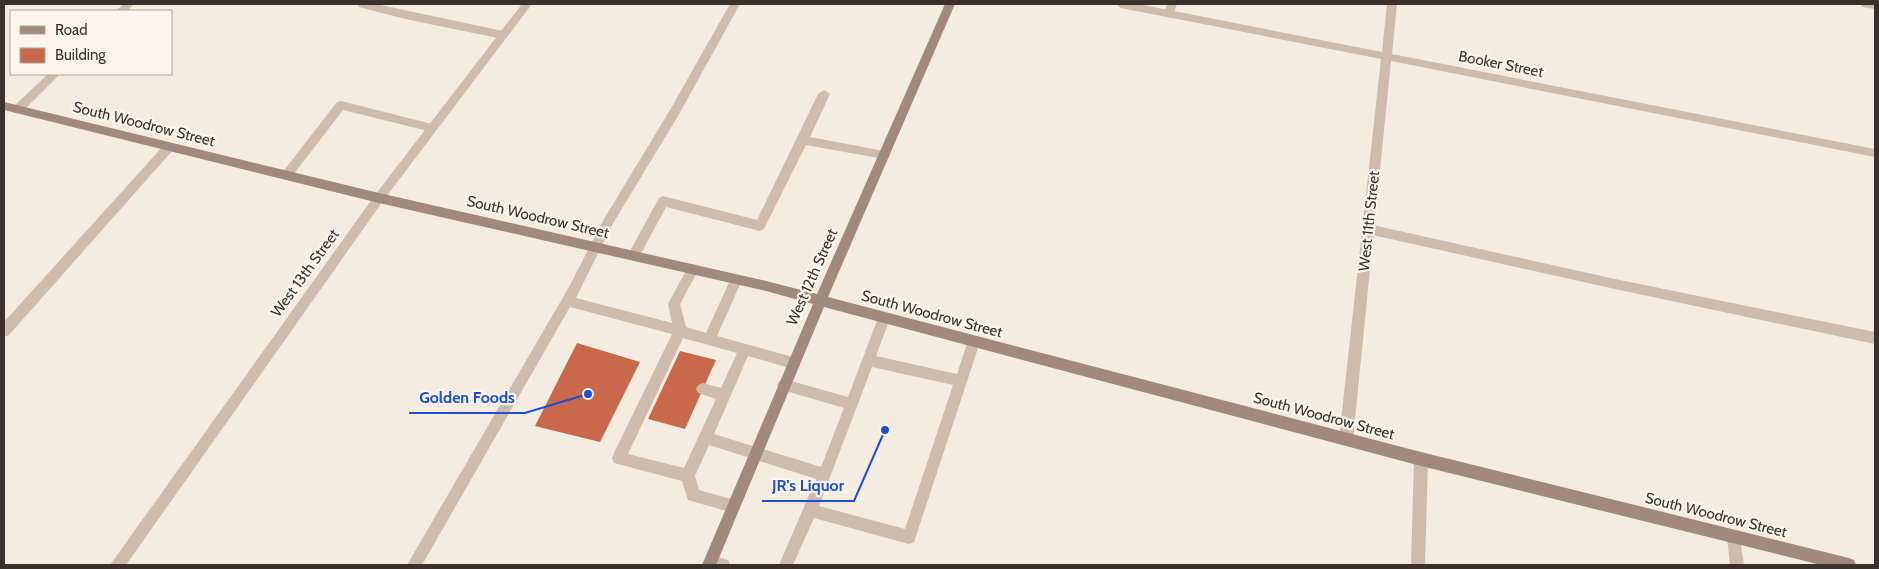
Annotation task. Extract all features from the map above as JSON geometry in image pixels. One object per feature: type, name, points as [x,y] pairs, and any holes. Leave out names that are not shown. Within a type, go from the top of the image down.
[{"type":"main road","name":"West 12th Street","points":[[714,564],[733,506],[784,384],[950,4]]},
{"type":"main road","name":"South Woodrow Street","points":[[4,106],[378,198],[693,269],[1346,439],[1849,565]]},
{"type":"street","points":[[362,4],[405,15],[503,35]]},
{"type":"street","name":"West 13th Street","points":[[117,565],[378,198],[526,4]]},
{"type":"street","points":[[414,565],[567,301],[595,246],[735,4]]},
{"type":"street","name":"Booker Street","points":[[1121,4],[1171,9],[1386,57],[1875,153]]},
{"type":"street","name":"West 11th Street","points":[[1346,439],[1392,4]]},
{"type":"street","points":[[1866,4],[1875,5]]},
{"type":"street","points":[[18,109],[54,75]]},
{"type":"street","points":[[634,255],[664,201],[760,226],[824,94]]},
{"type":"street","points":[[286,176],[341,105],[432,128]]},
{"type":"street","points":[[803,140],[884,155]]},
{"type":"street","points":[[4,331],[168,147]]},
{"type":"street","points":[[1368,228],[1615,284],[1875,338]]},
{"type":"street","points":[[688,476],[619,458],[662,378],[680,331],[674,304],[693,269]]},
{"type":"street","points":[[709,339],[736,280]]},
{"type":"street","points":[[567,301],[793,363]]},
{"type":"street","points":[[786,565],[825,475],[884,318]]},
{"type":"street","points":[[810,510],[909,537],[974,342]]},
{"type":"street","points":[[733,506],[693,495],[688,476],[745,349]]},
{"type":"street","points":[[868,360],[961,381]]},
{"type":"street","points":[[784,384],[852,404]]},
{"type":"street","points":[[703,389],[724,394]]},
{"type":"street","points":[[705,438],[825,475]]},
{"type":"street","points":[[1418,565],[1421,458]]},
{"type":"street","points":[[1734,537],[1737,565]]},
{"type":"building","points":[[577,343],[640,362],[600,442],[535,426]]},
{"type":"building","points":[[680,351],[716,360],[685,429],[648,419]]},
{"type":"place","name":"Golden Foods","points":[[588,394]]},
{"type":"place","name":"JR's Liquor","points":[[885,430]]}]
